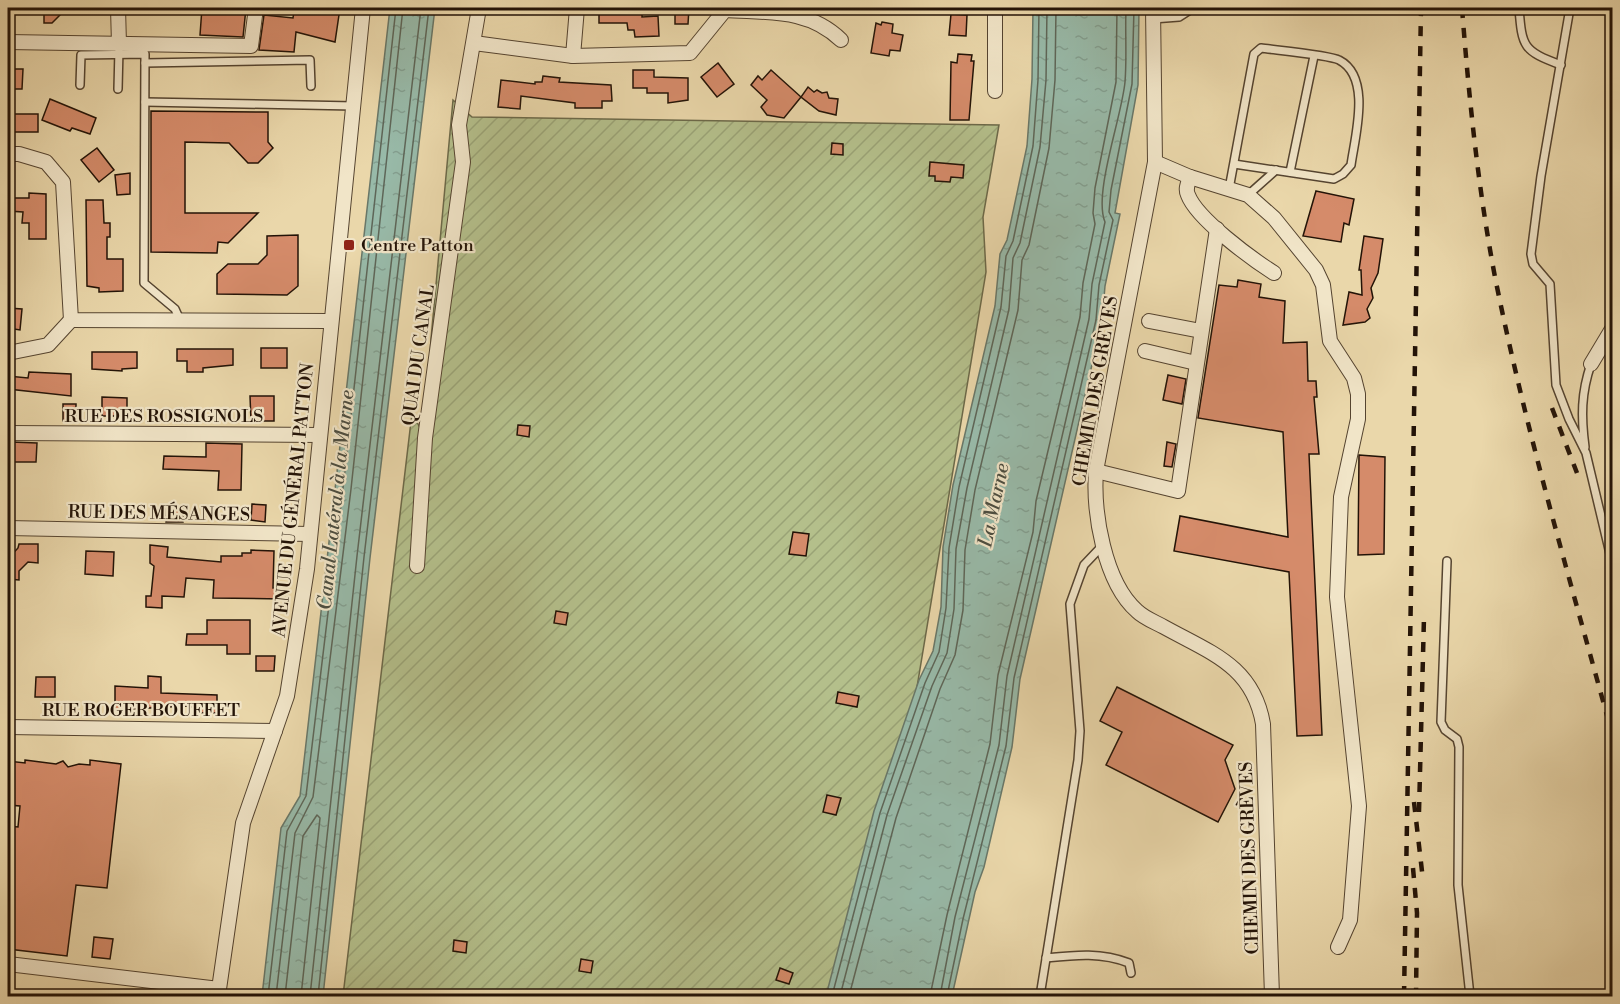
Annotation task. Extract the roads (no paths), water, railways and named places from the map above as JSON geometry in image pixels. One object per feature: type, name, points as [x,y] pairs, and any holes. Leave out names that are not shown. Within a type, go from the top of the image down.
[{"type":"street","points":[[118,8],[118,49]]},
{"type":"street","points":[[8,42],[118,49],[251,46],[256,8]]},
{"type":"street","name":"AVENUE DU GÉNÉRAL PATTON","points":[[219,993],[243,823],[287,696],[293,663],[310,534],[330,321],[341,244],[363,8]]},
{"type":"street","name":"QUAI DU CANAL","points":[[417,566],[425,438],[463,162],[459,125],[478,8]]},
{"type":"street","points":[[573,56],[577,8]]},
{"type":"street","points":[[995,8],[995,91]]},
{"type":"street","points":[[474,43],[573,56],[690,53],[725,9],[809,17],[828,28],[841,40]]},
{"type":"street","name":"CHEMIN DES GRÈVES","points":[[1153,14],[1155,162],[1096,471],[1096,523],[1126,600],[1138,613],[1233,669],[1251,686],[1260,705],[1263,724],[1272,996]]},
{"type":"street","points":[[8,154],[19,154],[46,162],[63,182],[71,320],[48,345],[8,352]]},
{"type":"street","points":[[1155,162],[1190,177],[1248,195],[1274,218],[1316,270],[1323,285],[1330,341],[1354,378],[1359,394],[1358,419],[1341,496],[1337,597],[1359,806],[1350,920],[1338,947]]},
{"type":"street","points":[[1190,177],[1187,186],[1188,196],[1217,229],[1251,258],[1274,273]]},
{"type":"street","points":[[1096,471],[1178,491],[1217,229]]},
{"type":"street","points":[[71,320],[330,321]]},
{"type":"street","points":[[1149,321],[1201,331]]},
{"type":"street","points":[[1592,364],[1612,329]]},
{"type":"street","points":[[1145,351],[1196,363]]},
{"type":"street","name":"RUE DES ROSSIGNOLS","points":[[8,433],[320,435]]},
{"type":"street","name":"RUE DES MÉSANGES","points":[[8,528],[310,534]]},
{"type":"street","name":"RUE ROGER BOUFFET","points":[[8,727],[275,731]]},
{"type":"street","points":[[8,964],[219,993]]},
{"type":"lane","points":[[1153,14],[1179,17],[1193,8]]},
{"type":"lane","points":[[1519,8],[1523,41],[1529,51],[1561,65]]},
{"type":"lane","points":[[1570,8],[1541,176],[1531,254],[1533,264],[1550,284],[1556,385],[1569,419],[1586,453]]},
{"type":"lane","points":[[1229,189],[1254,54],[1260,48],[1339,60],[1353,74],[1360,94],[1351,165],[1343,174],[1334,179],[1234,164]]},
{"type":"lane","points":[[118,49],[118,89]]},
{"type":"lane","points":[[81,85],[81,55],[118,49],[145,54],[144,283],[175,309],[180,320]]},
{"type":"lane","points":[[1290,172],[1314,56]]},
{"type":"lane","points":[[145,63],[310,60],[311,86]]},
{"type":"lane","points":[[145,102],[354,106]]},
{"type":"lane","points":[[1248,195],[1276,170]]},
{"type":"lane","points":[[1592,364],[1585,383],[1581,413],[1586,453],[1612,562]]},
{"type":"lane","points":[[1050,996],[1040,995],[1080,741],[1070,604],[1084,565],[1103,545]]},
{"type":"lane","points":[[1447,561],[1441,722],[1445,730],[1457,739],[1459,747],[1458,885],[1470,996]]},
{"type":"lane","points":[[1046,958],[1087,954],[1113,957],[1129,963],[1131,973]]},
{"type":"lane","points":[[1065,996],[1073,994],[1083,996]]},
{"type":"water","name":"Canal Latéral à la Marne","points":[[390,8],[435,8],[370,558],[323,996],[262,996],[281,828],[300,796]]},
{"type":"water","name":"La Marne","points":[[1033,8],[1139,8],[1138,85],[1115,213],[1120,214],[1105,286],[1102,321],[1020,679],[1012,747],[984,867],[975,892],[952,996],[826,996],[874,811],[919,680],[933,651],[941,607],[943,547],[953,485],[995,306],[1000,254],[1007,240],[1027,146],[1032,79]]},
{"type":"railway","points":[[1404,996],[1421,8]]},
{"type":"railway","points":[[1462,8],[1475,143],[1495,277],[1535,450],[1612,734]]},
{"type":"railway","points":[[1552,408],[1577,473]]},
{"type":"railway","points":[[1419,812],[1424,617]]},
{"type":"railway","points":[[1414,802],[1423,880]]},
{"type":"railway","points":[[1413,868],[1417,913],[1416,996]]},
{"type":"place","name":"Centre Patton","points":[[349,245]]}]
